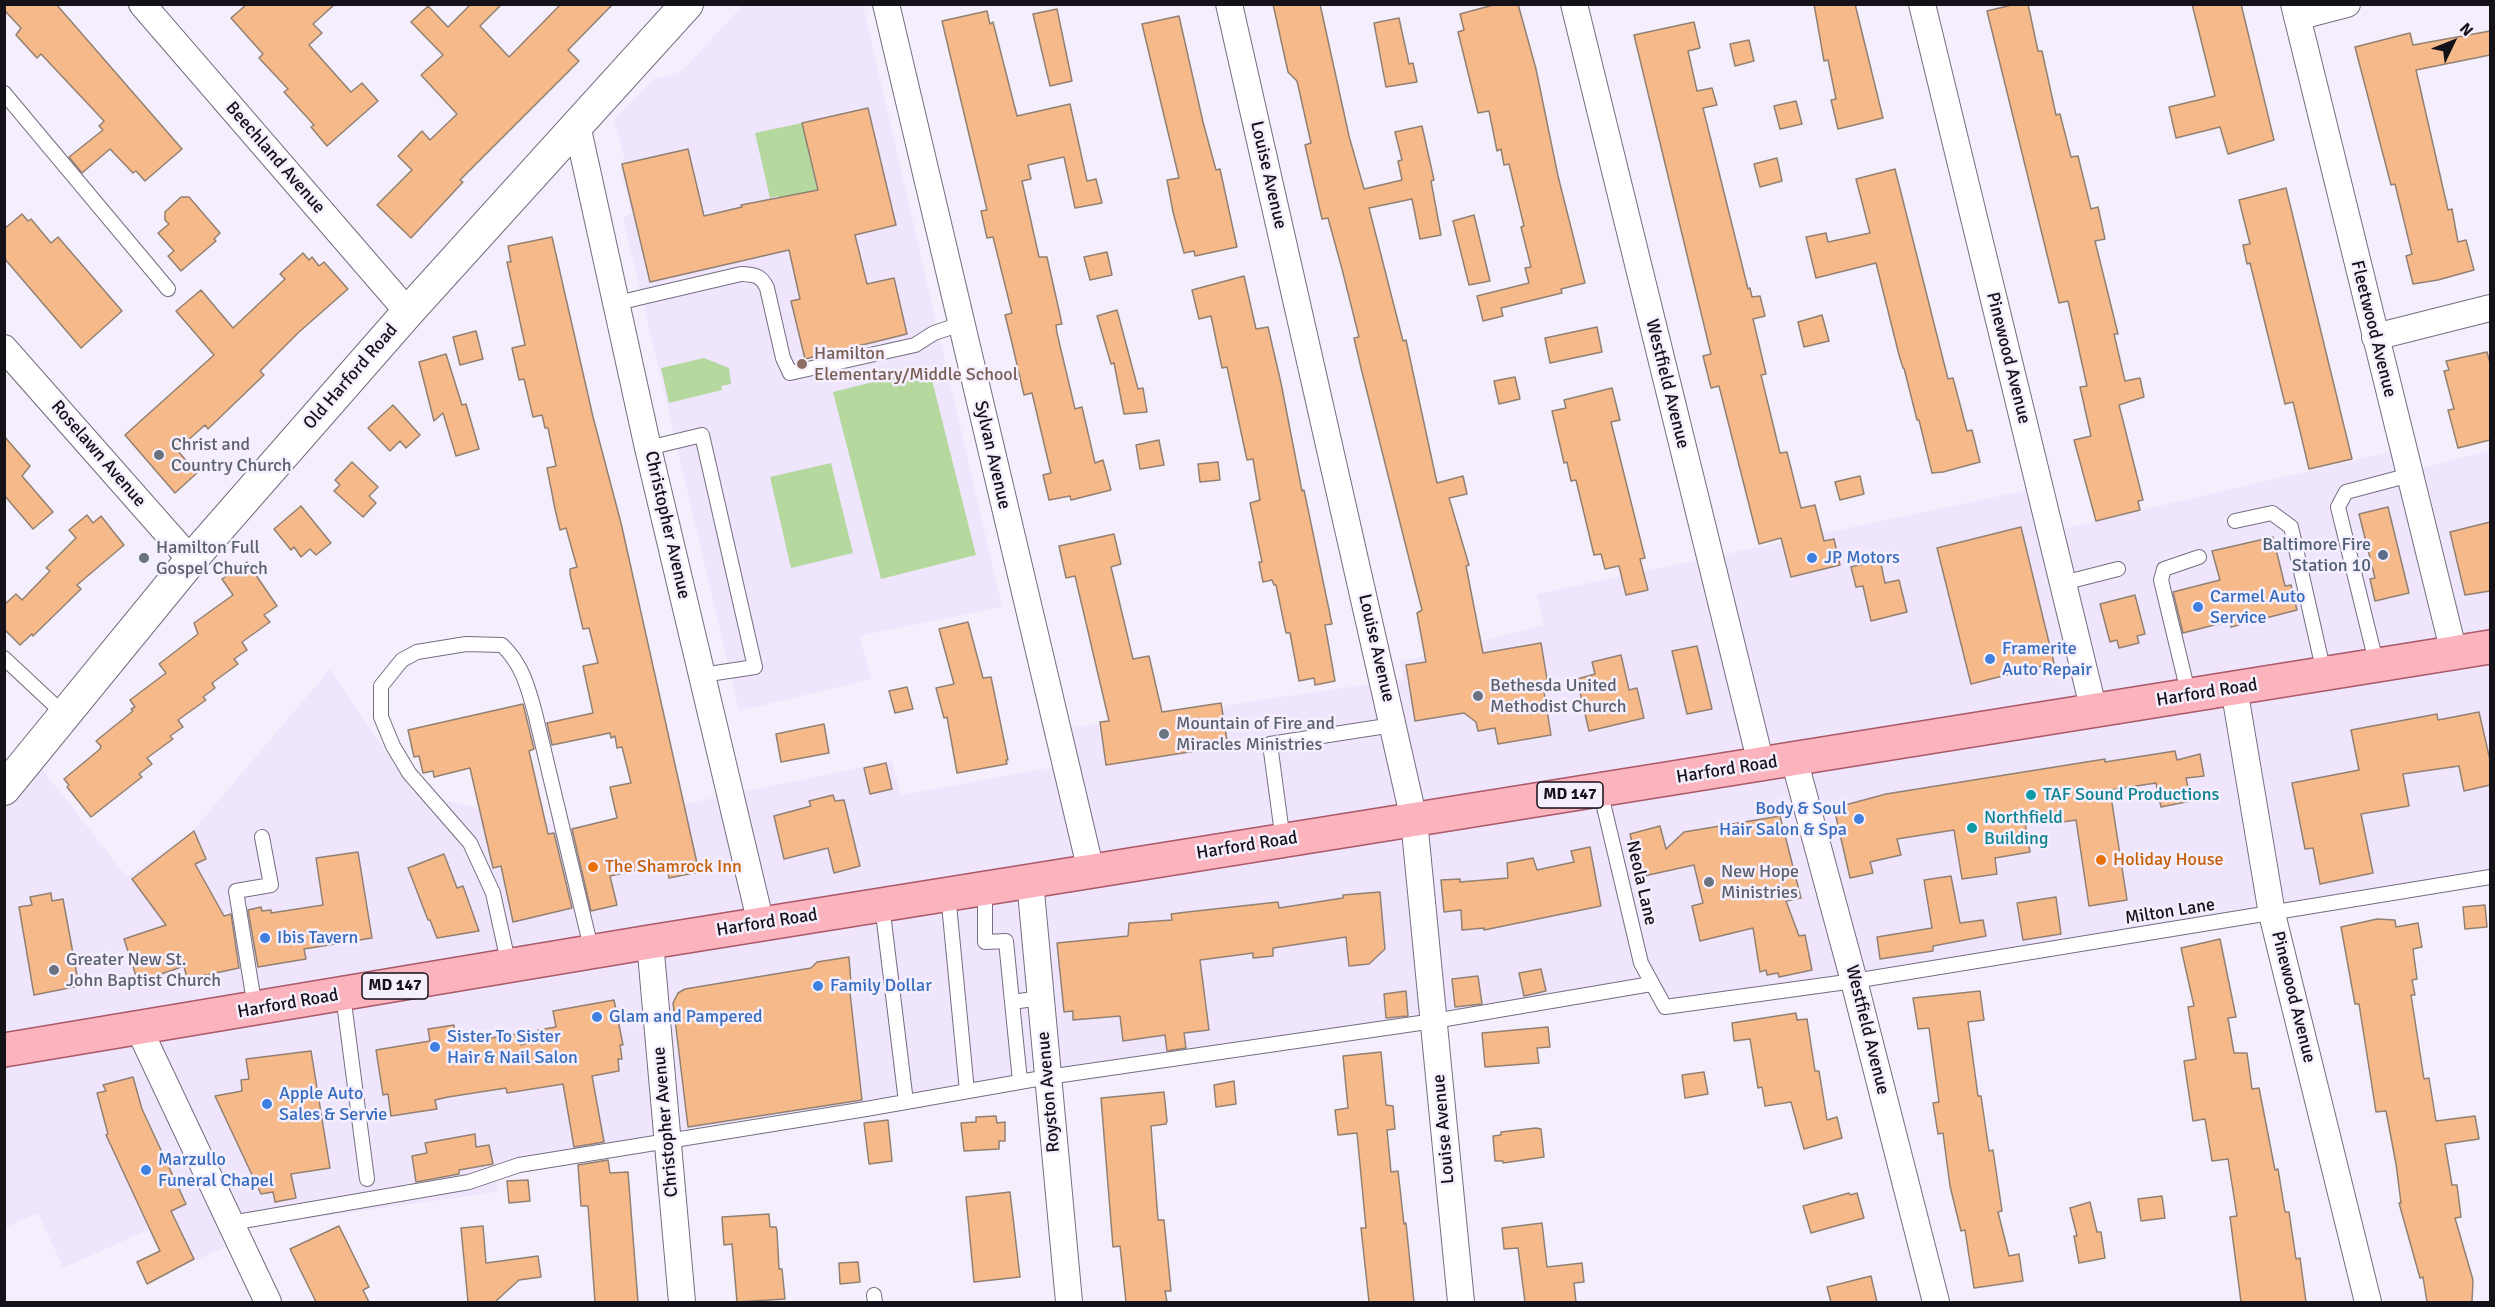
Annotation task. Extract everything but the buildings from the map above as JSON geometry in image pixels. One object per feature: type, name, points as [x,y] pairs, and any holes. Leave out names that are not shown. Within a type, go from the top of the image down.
[{"type":"main road","name":"Harford Road","points":[[4,1050],[761,924],[2490,647]]},
{"type":"street","name":"Beechland Avenue","points":[[142,4],[408,312]]},
{"type":"street","name":"Sylvan Avenue","points":[[886,4],[1090,872]]},
{"type":"street","name":"Louise Avenue","points":[[1228,4],[1414,820],[1461,1302]]},
{"type":"street","name":"Westfield Avenue","points":[[1574,4],[1761,764]]},
{"type":"street","name":"Pinewood Avenue","points":[[1923,4],[2094,711]]},
{"type":"street","points":[[2295,11],[2347,4]]},
{"type":"street","name":"Old Harford Road","points":[[4,789],[191,560],[678,8]]},
{"type":"street","name":"Fleetwood Avenue","points":[[2295,11],[2454,653]]},
{"type":"street","name":"Christopher Avenue","points":[[577,125],[648,447],[761,924]]},
{"type":"street","points":[[2375,337],[2490,309]]},
{"type":"street","name":"Roselawn Avenue","points":[[4,348],[191,560]]},
{"type":"street","name":"Pinewood Avenue","points":[[2234,688],[2272,914],[2368,1302]]},
{"type":"street","name":"Westfield Avenue","points":[[1794,759],[1854,981],[1936,1302]]},
{"type":"street","name":"Royston Avenue","points":[[1029,881],[1070,1302]]},
{"type":"street","name":"Christopher Avenue","points":[[650,942],[682,1302]]},
{"type":"street","points":[[139,1029],[268,1302]]},
{"type":"lane","points":[[4,93],[168,289]]},
{"type":"lane","points":[[616,303],[741,274],[756,274],[763,279],[768,288],[783,358],[790,373],[915,345],[934,333],[961,324]]},
{"type":"lane","points":[[648,447],[702,435],[755,668],[702,675]]},
{"type":"lane","points":[[2377,666],[2338,507],[2346,492],[2410,475]]},
{"type":"lane","points":[[2235,521],[2272,513],[2290,527],[2324,674]]},
{"type":"lane","points":[[2189,696],[2161,580],[2164,569],[2199,557]]},
{"type":"lane","points":[[2063,583],[2118,569]]},
{"type":"lane","points":[[509,966],[493,893],[470,843],[409,773],[393,746],[381,717],[381,686],[402,660],[417,652],[466,644],[502,645],[520,667],[525,676],[535,713],[592,952]]},
{"type":"lane","points":[[4,658],[65,715]]},
{"type":"lane","points":[[1283,840],[1270,744],[1393,724]]},
{"type":"lane","name":"Neola Lane","points":[[1600,790],[1641,963],[1665,1007],[1854,981]]},
{"type":"lane","points":[[255,1010],[236,891],[271,885],[262,837]]},
{"type":"lane","name":"Milton Lane","points":[[1854,981],[2490,877]]},
{"type":"lane","points":[[985,888],[985,942],[1006,941],[1020,1082]]},
{"type":"lane","points":[[948,894],[967,1091]]},
{"type":"lane","points":[[882,905],[906,1102]]},
{"type":"lane","points":[[231,1223],[469,1182],[519,1165],[1048,1077],[1434,1021],[1651,984]]},
{"type":"lane","points":[[343,995],[367,1179]]},
{"type":"lane","points":[[1012,1002],[1041,998]]},
{"type":"shaded area","name":"Hamilton Elementary/Middle School","points":[[743,5],[863,5],[1002,607],[859,636],[872,679],[739,711],[623,218],[631,213],[620,166],[624,156],[614,120],[654,79],[682,71]]},
{"type":"shaded area","points":[[2402,449],[2407,472],[2490,450],[2490,878],[1667,1007],[1642,989],[497,1174],[497,1192],[233,1229],[238,1242],[168,1272],[148,1230],[63,1268],[38,1213],[5,1228],[4,778],[27,750],[127,877],[191,833],[330,669],[413,793],[568,828],[892,761],[901,795],[1064,765],[1056,730],[1404,679],[1400,662],[1544,625],[1537,594],[2037,488],[2048,532]]},
{"type":"green space","points":[[802,123],[820,202],[779,199],[778,196],[770,198],[755,133]]},
{"type":"green space","points":[[704,358],[729,368],[731,384],[721,386],[722,390],[669,403],[661,368]]},
{"type":"green space","points":[[929,368],[976,555],[881,579],[833,392]]},
{"type":"green space","points":[[831,463],[853,553],[791,568],[770,477]]},
{"type":"place","name":"Hamilton Elementary/Middle School","points":[[802,364]]},
{"type":"place","name":"Christ and Country Church","points":[[159,455]]},
{"type":"place","name":"Baltimore Fire Station 10","points":[[2383,555]]},
{"type":"place","name":"Hamilton Full Gospel Church","points":[[144,558]]},
{"type":"place","name":"JP Motors","points":[[1812,558]]},
{"type":"place","name":"Carmel Auto Service","points":[[2198,607]]},
{"type":"place","name":"Framerite Auto Repair","points":[[1990,659]]},
{"type":"place","name":"Bethesda United Methodist Church","points":[[1478,696]]},
{"type":"place","name":"Mountain of Fire and Miracles Ministries","points":[[1164,734]]},
{"type":"place","name":"TAF Sound Productions","points":[[2031,795]]},
{"type":"place","name":"Body & Soul Hair Salon & Spa","points":[[1859,819]]},
{"type":"place","name":"Northfield Building","points":[[1972,828]]},
{"type":"place","name":"Holiday House","points":[[2101,860]]},
{"type":"place","name":"The Shamrock Inn","points":[[593,867]]},
{"type":"place","name":"New Hope Ministries","points":[[1709,882]]},
{"type":"place","name":"Ibis Tavern","points":[[265,938]]},
{"type":"place","name":"Greater New St. John Baptist Church","points":[[54,970]]},
{"type":"place","name":"Family Dollar","points":[[818,986]]},
{"type":"place","name":"Glam and Pampered","points":[[597,1017]]},
{"type":"place","name":"Sister To Sister Hair & Nail Salon","points":[[435,1047]]},
{"type":"place","name":"Apple Auto Sales & Servie","points":[[267,1104]]},
{"type":"place","name":"Marzullo Funeral Chapel","points":[[146,1170]]}]
